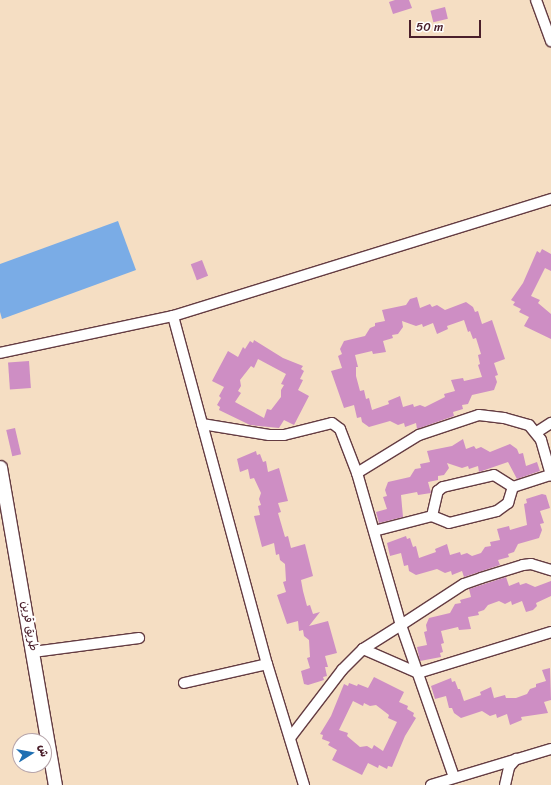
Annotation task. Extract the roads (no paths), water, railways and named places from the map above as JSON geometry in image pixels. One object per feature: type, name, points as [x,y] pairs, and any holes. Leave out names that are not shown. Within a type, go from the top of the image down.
[{"type":"main road","name":"طريق قرين","points":[[0,467],[34,652],[56,785]]},
{"type":"street","points":[[536,0],[551,40]]},
{"type":"street","points":[[0,353],[173,316],[551,199]]},
{"type":"street","points":[[173,316],[267,664],[304,785]]},
{"type":"street","points":[[357,473],[419,435],[479,415],[520,421],[537,432],[551,476],[513,487],[494,475],[443,487],[438,491],[432,516]]},
{"type":"street","points":[[202,424],[250,433],[284,435],[332,423],[340,429],[357,473],[401,625],[454,777]]},
{"type":"street","points":[[537,432],[551,423]]},
{"type":"street","points":[[374,531],[432,516],[448,523],[497,511],[508,503],[513,487]]},
{"type":"street","points":[[290,738],[342,670],[362,649],[464,584],[523,565],[531,564],[551,570]]},
{"type":"street","points":[[362,649],[418,672],[551,632]]},
{"type":"street","points":[[34,652],[139,638]]},
{"type":"street","points":[[184,683],[267,664]]},
{"type":"street","points":[[431,785],[551,748]]},
{"type":"street","points":[[505,785],[509,767],[514,760],[522,757]]},
{"type":"water","points":[[118,221],[136,270],[2,319],[0,312],[0,264]]}]
